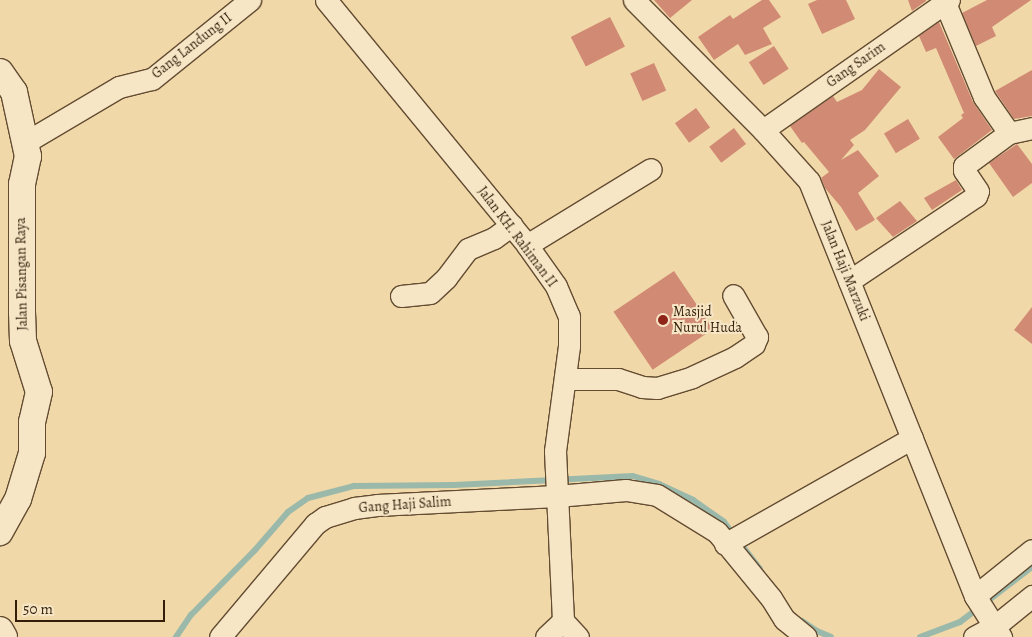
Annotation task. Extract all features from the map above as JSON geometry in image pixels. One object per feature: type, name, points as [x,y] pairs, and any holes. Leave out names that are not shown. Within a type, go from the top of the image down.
[{"type":"street","name":"Gang Landung II","points":[[26,142],[119,87],[152,79],[250,0]]},
{"type":"street","name":"Jalan KH. Rahiman II","points":[[326,0],[512,225],[556,286],[569,316],[570,346],[555,462],[563,620]]},
{"type":"street","name":"Jalan Haji Marzuki","points":[[634,0],[763,130],[809,180],[976,596],[998,632]]},
{"type":"street","points":[[947,1],[984,97],[1009,133]]},
{"type":"street","name":"Gang Sarim","points":[[763,130],[947,1]]},
{"type":"street","name":"Jalan Pisangan Raya","points":[[0,72],[14,92],[28,156],[22,184],[22,312],[24,341],[39,392],[32,422],[32,453],[18,499],[0,532]]},
{"type":"street","points":[[849,281],[976,196],[978,191],[964,170],[964,166],[1009,133],[1032,128]]},
{"type":"street","points":[[527,246],[651,168]]},
{"type":"street","points":[[401,296],[430,292],[446,278],[452,266],[468,249],[494,238],[512,225]]},
{"type":"street","points":[[566,378],[618,379],[642,388],[657,388],[692,377],[735,356],[754,344],[757,337],[733,295]]},
{"type":"street","points":[[725,544],[912,438]]},
{"type":"street","name":"Gang Haji Salim","points":[[227,634],[315,524],[325,517],[354,508],[377,505],[557,496],[626,490],[657,495],[717,532],[771,598],[784,619],[806,637]]},
{"type":"street","points":[[976,596],[1032,550]]},
{"type":"street","points":[[974,637],[998,632],[1032,596]]},
{"type":"street","points":[[546,637],[563,620],[578,637]]},
{"type":"street","points":[[0,630],[4,637]]},
{"type":"building","points":[[654,0],[692,0],[670,18]]},
{"type":"building","points":[[762,0],[769,0],[781,17],[763,28],[772,44],[745,55],[738,44],[714,60],[698,37],[730,15],[733,19]]},
{"type":"building","points":[[817,0],[846,0],[855,19],[822,34],[808,4]]},
{"type":"building","points":[[908,0],[926,0],[926,1],[912,11]]},
{"type":"building","points":[[987,0],[1031,0],[992,27],[996,36],[976,46],[962,13]]},
{"type":"building","points":[[610,17],[625,46],[586,66],[571,37]]},
{"type":"building","points":[[939,22],[973,102],[992,130],[954,159],[938,137],[963,118],[961,115],[964,113],[936,48],[926,52],[919,36]]},
{"type":"building","points":[[774,46],[789,69],[764,85],[749,62]]},
{"type":"building","points":[[654,63],[666,90],[642,101],[630,74]]},
{"type":"building","points":[[879,69],[901,87],[865,130],[850,140],[854,145],[841,160],[858,150],[879,176],[858,193],[875,220],[856,231],[841,207],[825,188],[821,178],[829,172],[804,142],[802,143],[790,126],[833,96],[837,102],[862,90]]},
{"type":"building","points":[[1032,70],[1032,116],[1014,119],[995,91]]},
{"type":"building","points":[[696,108],[710,127],[689,143],[675,123]]},
{"type":"building","points":[[908,119],[920,139],[896,153],[884,133]]},
{"type":"building","points":[[734,128],[746,144],[721,163],[709,147]]},
{"type":"building","points":[[1017,144],[1032,164],[1032,183],[1013,197],[989,163]]},
{"type":"building","points":[[956,180],[962,190],[932,210],[924,198]]},
{"type":"building","points":[[900,201],[917,221],[893,237],[876,218]]},
{"type":"building","name":"Masjid Nurul Huda","points":[[674,271],[713,329],[653,370],[613,312]]},
{"type":"building","points":[[1032,307],[1032,344],[1014,330]]},
{"type":"waterway","points":[[176,637],[191,615],[255,550],[288,512],[308,498],[354,486],[454,485],[633,476],[659,484],[693,500],[724,522],[760,569]]},
{"type":"waterway","points":[[920,637],[960,622],[1032,567]]},
{"type":"waterway","points":[[802,621],[817,631],[831,637]]},
{"type":"place","name":"Masjid Nurul Huda","points":[[663,320]]}]
